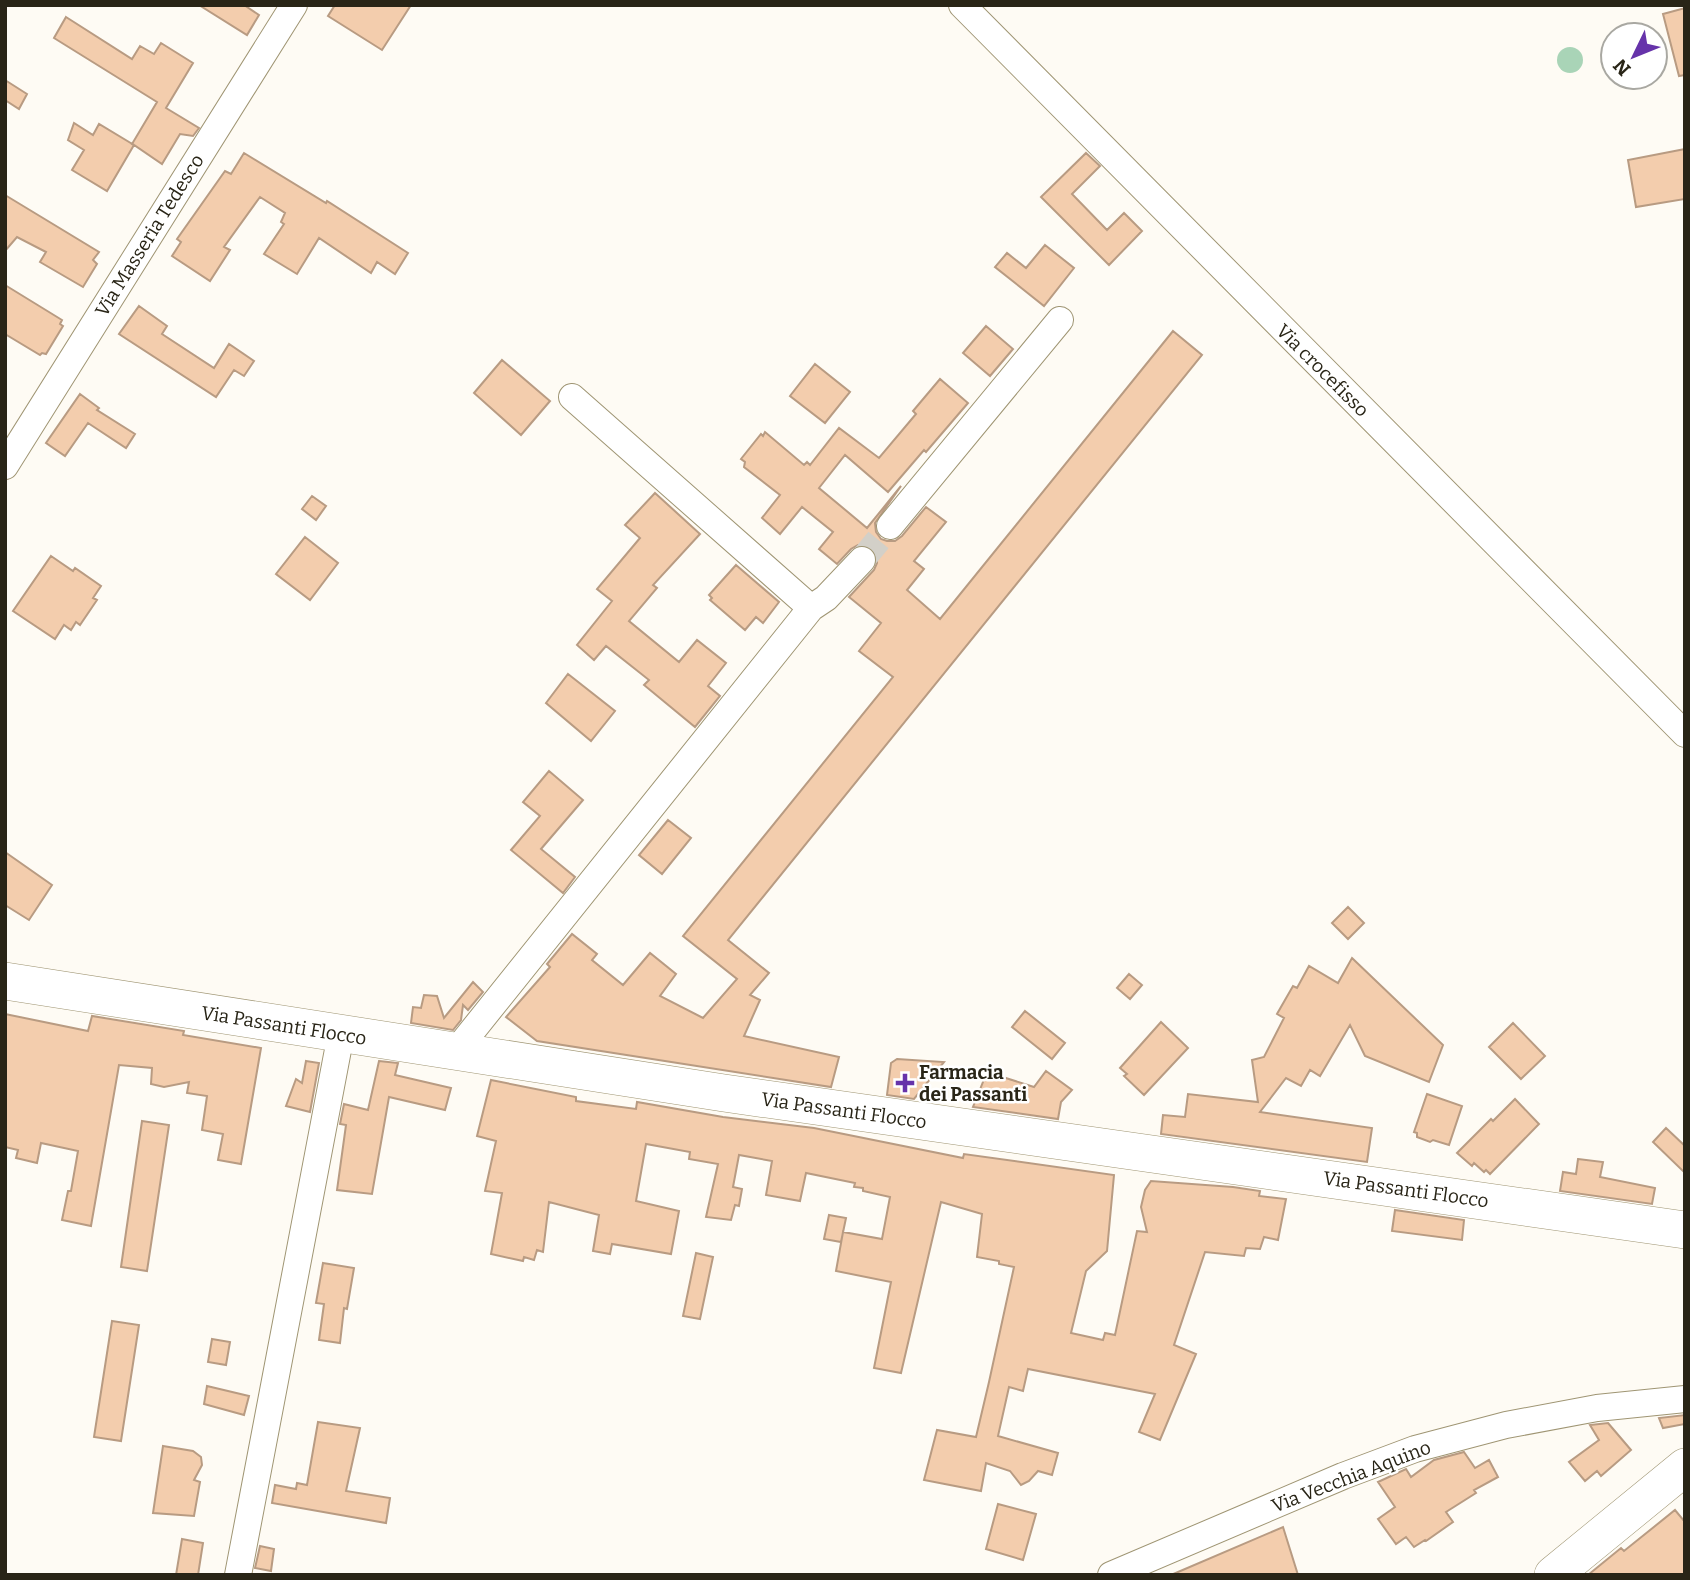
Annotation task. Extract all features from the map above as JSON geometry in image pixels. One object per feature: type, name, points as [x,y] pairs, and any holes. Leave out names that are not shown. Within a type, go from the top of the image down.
[{"type":"main road","name":"Via Passanti Flocco","points":[[5,981],[724,1093],[1685,1230]]},
{"type":"main road","points":[[1553,1575],[1685,1467]]},
{"type":"street","name":"Via Masseria Tedesco","points":[[5,466],[294,5]]},
{"type":"street","name":"Via crocefisso","points":[[962,5],[1685,734]]},
{"type":"street","points":[[890,526],[1060,320]]},
{"type":"street","points":[[572,397],[810,608]]},
{"type":"street","points":[[456,1051],[810,608],[826,598],[862,561]]},
{"type":"street","points":[[238,1575],[341,1034]]},
{"type":"street","name":"Via Vecchia Aquino","points":[[1111,1575],[1343,1476],[1415,1449],[1506,1425],[1597,1408],[1685,1399]]},
{"type":"shaded area","points":[[1570,47],[1579,51],[1583,60],[1579,69],[1570,73],[1561,69],[1557,60],[1561,51]]},
{"type":"building","points":[[199,5],[244,5],[259,15],[247,35]]},
{"type":"building","points":[[335,5],[411,5],[382,50],[328,16]]},
{"type":"building","points":[[1685,8],[1685,75],[1679,76],[1669,37],[1669,21],[1665,21],[1663,14]]},
{"type":"building","points":[[66,17],[132,59],[140,46],[154,54],[161,43],[193,63],[166,108],[199,128],[193,136],[180,134],[162,164],[134,145],[107,191],[72,170],[84,150],[68,140],[74,123],[93,135],[99,124],[132,144],[157,102],[54,38]]},
{"type":"building","points":[[5,80],[27,94],[19,109],[5,100]]},
{"type":"building","points":[[1685,149],[1685,199],[1636,207],[1628,160]]},
{"type":"building","points":[[244,153],[326,203],[327,201],[408,253],[395,274],[377,262],[371,273],[319,238],[297,274],[264,254],[284,224],[281,222],[285,213],[260,197],[224,247],[230,250],[210,281],[172,256],[181,242],[177,239],[225,171],[231,174]]},
{"type":"building","points":[[1086,153],[1100,166],[1072,194],[1107,230],[1124,213],[1142,231],[1109,265],[1041,197]]},
{"type":"building","points":[[5,195],[99,252],[93,260],[97,264],[83,287],[40,262],[46,252],[17,237],[5,251]]},
{"type":"building","points":[[1045,245],[1074,268],[1044,306],[995,267],[1007,253],[1026,268]]},
{"type":"building","points":[[5,285],[62,320],[60,324],[63,326],[46,354],[40,355],[5,334]]},
{"type":"building","points":[[139,306],[167,326],[162,334],[214,368],[229,344],[254,361],[244,376],[234,370],[216,397],[119,334]]},
{"type":"building","points":[[986,326],[1013,349],[990,376],[963,353]]},
{"type":"building","points":[[1173,331],[1202,355],[728,940],[769,973],[750,995],[760,1000],[744,1036],[839,1057],[831,1087],[537,1041],[506,1017],[550,967],[547,964],[572,934],[597,954],[592,960],[623,985],[650,953],[676,974],[660,996],[703,1018],[737,979],[683,936],[893,677],[859,651],[881,623],[849,597],[874,570],[877,555],[866,545],[858,545],[837,564],[819,549],[833,532],[802,507],[780,534],[762,518],[780,495],[744,467],[745,462],[741,459],[761,434],[763,436],[765,432],[804,465],[807,462],[810,465],[839,428],[879,458],[916,414],[913,411],[940,379],[968,403],[888,492],[845,455],[819,488],[867,528],[901,486],[875,523],[876,532],[881,539],[887,541],[895,541],[902,536],[926,507],[946,522],[914,561],[924,569],[907,590],[940,619]]},
{"type":"building","points":[[502,360],[550,401],[521,435],[474,393]]},
{"type":"building","points":[[815,364],[850,392],[825,423],[790,396]]},
{"type":"building","points":[[80,394],[99,408],[97,410],[135,434],[126,448],[88,423],[65,456],[46,443]]},
{"type":"building","points":[[655,493],[700,534],[653,585],[657,588],[629,621],[679,662],[697,640],[726,663],[708,686],[720,696],[695,727],[644,685],[649,680],[606,646],[594,660],[577,645],[612,601],[597,589],[640,538],[625,525]]},
{"type":"building","points":[[312,496],[326,506],[316,520],[302,509]]},
{"type":"building","points":[[305,537],[338,563],[310,600],[276,574]]},
{"type":"building","points":[[51,556],[101,586],[93,598],[97,600],[80,625],[76,622],[71,630],[64,625],[55,639],[13,611]]},
{"type":"building","points":[[736,565],[779,602],[763,623],[756,617],[745,630],[710,600],[712,598],[709,595]]},
{"type":"building","points":[[568,674],[615,711],[591,741],[546,703]]},
{"type":"building","points":[[549,771],[583,800],[541,849],[575,877],[563,893],[511,850],[540,816],[523,802]]},
{"type":"building","points":[[668,820],[691,838],[662,874],[639,855]]},
{"type":"building","points":[[5,852],[52,885],[29,920],[5,905]]},
{"type":"building","points":[[1348,907],[1364,923],[1348,939],[1332,923]]},
{"type":"building","points":[[1352,958],[1443,1045],[1429,1082],[1365,1056],[1350,1025],[1320,1076],[1310,1070],[1301,1086],[1286,1078],[1260,1112],[1372,1128],[1367,1162],[1161,1134],[1163,1115],[1185,1117],[1188,1094],[1258,1102],[1252,1060],[1264,1057],[1284,1018],[1277,1014],[1293,986],[1297,988],[1309,966],[1338,983]]},
{"type":"building","points":[[1129,974],[1142,985],[1130,999],[1117,988]]},
{"type":"building","points":[[473,982],[483,992],[468,1010],[463,1005],[461,1020],[453,1030],[411,1023],[413,1007],[421,1008],[424,995],[437,996],[444,1018]]},
{"type":"building","points":[[1025,1011],[1065,1043],[1052,1059],[1012,1027]]},
{"type":"building","points":[[5,1014],[88,1031],[92,1016],[184,1031],[183,1035],[261,1048],[241,1164],[218,1160],[223,1134],[202,1130],[207,1096],[187,1093],[189,1082],[164,1087],[151,1084],[152,1068],[119,1065],[91,1226],[62,1220],[68,1191],[71,1191],[78,1151],[41,1143],[37,1163],[16,1158],[18,1150],[5,1147]]},
{"type":"building","points":[[1161,1022],[1188,1048],[1144,1095],[1124,1076],[1127,1074],[1120,1068]]},
{"type":"building","points":[[1513,1023],[1545,1056],[1521,1079],[1489,1047]]},
{"type":"building","points":[[897,1059],[944,1062],[914,1099],[887,1095],[891,1063]]},
{"type":"building","points":[[306,1061],[319,1063],[310,1112],[286,1106],[296,1079],[302,1083]]},
{"type":"building","points":[[379,1061],[398,1063],[395,1075],[451,1088],[445,1110],[389,1097],[372,1194],[337,1190],[346,1125],[340,1124],[344,1104],[368,1110]]},
{"type":"building","points":[[1046,1071],[1072,1090],[1061,1102],[1058,1119],[973,1107],[987,1072],[1034,1087]]},
{"type":"building","points":[[491,1080],[576,1097],[576,1101],[636,1109],[637,1102],[723,1117],[814,1128],[963,1158],[964,1154],[1114,1175],[1107,1251],[1086,1271],[1071,1333],[1103,1340],[1105,1333],[1115,1335],[1137,1231],[1147,1232],[1141,1207],[1145,1190],[1151,1181],[1233,1187],[1260,1191],[1259,1196],[1286,1199],[1278,1240],[1264,1237],[1260,1249],[1246,1248],[1244,1256],[1205,1252],[1174,1345],[1196,1354],[1160,1440],[1139,1432],[1155,1394],[1028,1369],[1023,1391],[1009,1387],[998,1436],[1058,1453],[1052,1475],[1038,1471],[1021,1485],[1010,1471],[986,1463],[981,1491],[924,1480],[937,1430],[976,1437],[989,1382],[1014,1267],[977,1257],[982,1214],[941,1202],[901,1373],[874,1368],[891,1282],[836,1271],[843,1232],[882,1239],[890,1197],[863,1191],[863,1188],[854,1187],[855,1183],[806,1173],[800,1201],[766,1195],[772,1161],[739,1155],[733,1187],[742,1189],[739,1206],[735,1205],[731,1220],[706,1217],[718,1164],[689,1159],[690,1152],[646,1144],[636,1201],[679,1211],[671,1254],[612,1244],[610,1254],[593,1251],[599,1215],[549,1202],[543,1252],[537,1250],[534,1260],[524,1257],[523,1261],[491,1254],[502,1193],[485,1191],[496,1141],[477,1136]]},
{"type":"building","points":[[1427,1094],[1462,1106],[1449,1145],[1433,1140],[1430,1142],[1417,1137],[1414,1132]]},
{"type":"building","points":[[1515,1099],[1539,1124],[1490,1174],[1474,1163],[1472,1166],[1457,1153]]},
{"type":"building","points":[[142,1121],[169,1125],[147,1271],[121,1267]]},
{"type":"building","points":[[1666,1128],[1685,1146],[1685,1173],[1653,1142]]},
{"type":"building","points":[[1578,1159],[1603,1162],[1600,1177],[1655,1188],[1652,1204],[1560,1191],[1563,1172],[1576,1174]]},
{"type":"building","points":[[1395,1210],[1464,1220],[1462,1240],[1392,1231]]},
{"type":"building","points":[[829,1215],[846,1218],[841,1242],[824,1239]]},
{"type":"building","points":[[696,1253],[713,1257],[700,1319],[683,1316]]},
{"type":"building","points":[[323,1263],[354,1268],[347,1309],[344,1308],[340,1343],[319,1340],[324,1304],[316,1303]]},
{"type":"building","points":[[112,1321],[139,1325],[121,1441],[94,1437]]},
{"type":"building","points":[[212,1339],[230,1342],[226,1365],[208,1362]]},
{"type":"building","points":[[207,1386],[249,1396],[244,1415],[204,1404]]},
{"type":"building","points":[[1685,1415],[1685,1424],[1663,1428],[1659,1418]]},
{"type":"building","points":[[318,1422],[360,1428],[346,1491],[390,1498],[386,1523],[272,1503],[275,1485],[296,1489],[297,1483],[307,1485]]},
{"type":"building","points":[[1608,1423],[1631,1450],[1601,1476],[1597,1471],[1585,1481],[1569,1462],[1599,1440],[1590,1425]]},
{"type":"building","points":[[163,1446],[193,1451],[201,1457],[202,1465],[194,1480],[200,1482],[194,1516],[153,1513]]},
{"type":"building","points":[[1464,1452],[1475,1468],[1489,1460],[1498,1477],[1474,1490],[1476,1493],[1446,1512],[1453,1522],[1426,1541],[1414,1547],[1406,1537],[1396,1544],[1378,1519],[1395,1507],[1378,1482],[1406,1469],[1411,1477],[1434,1460]]},
{"type":"building","points":[[998,1504],[1036,1514],[1023,1560],[986,1549]]},
{"type":"building","points":[[1675,1510],[1685,1522],[1685,1575],[1588,1575],[1621,1548],[1624,1551]]},
{"type":"building","points":[[1283,1527],[1298,1575],[1171,1575]]},
{"type":"building","points":[[182,1539],[203,1543],[198,1575],[176,1575]]},
{"type":"building","points":[[260,1546],[274,1549],[271,1571],[255,1568]]},
{"type":"tunnel","points":[[862,560],[890,526]]},
{"type":"place","name":"Farmacia dei Passanti","points":[[905,1083]]}]
